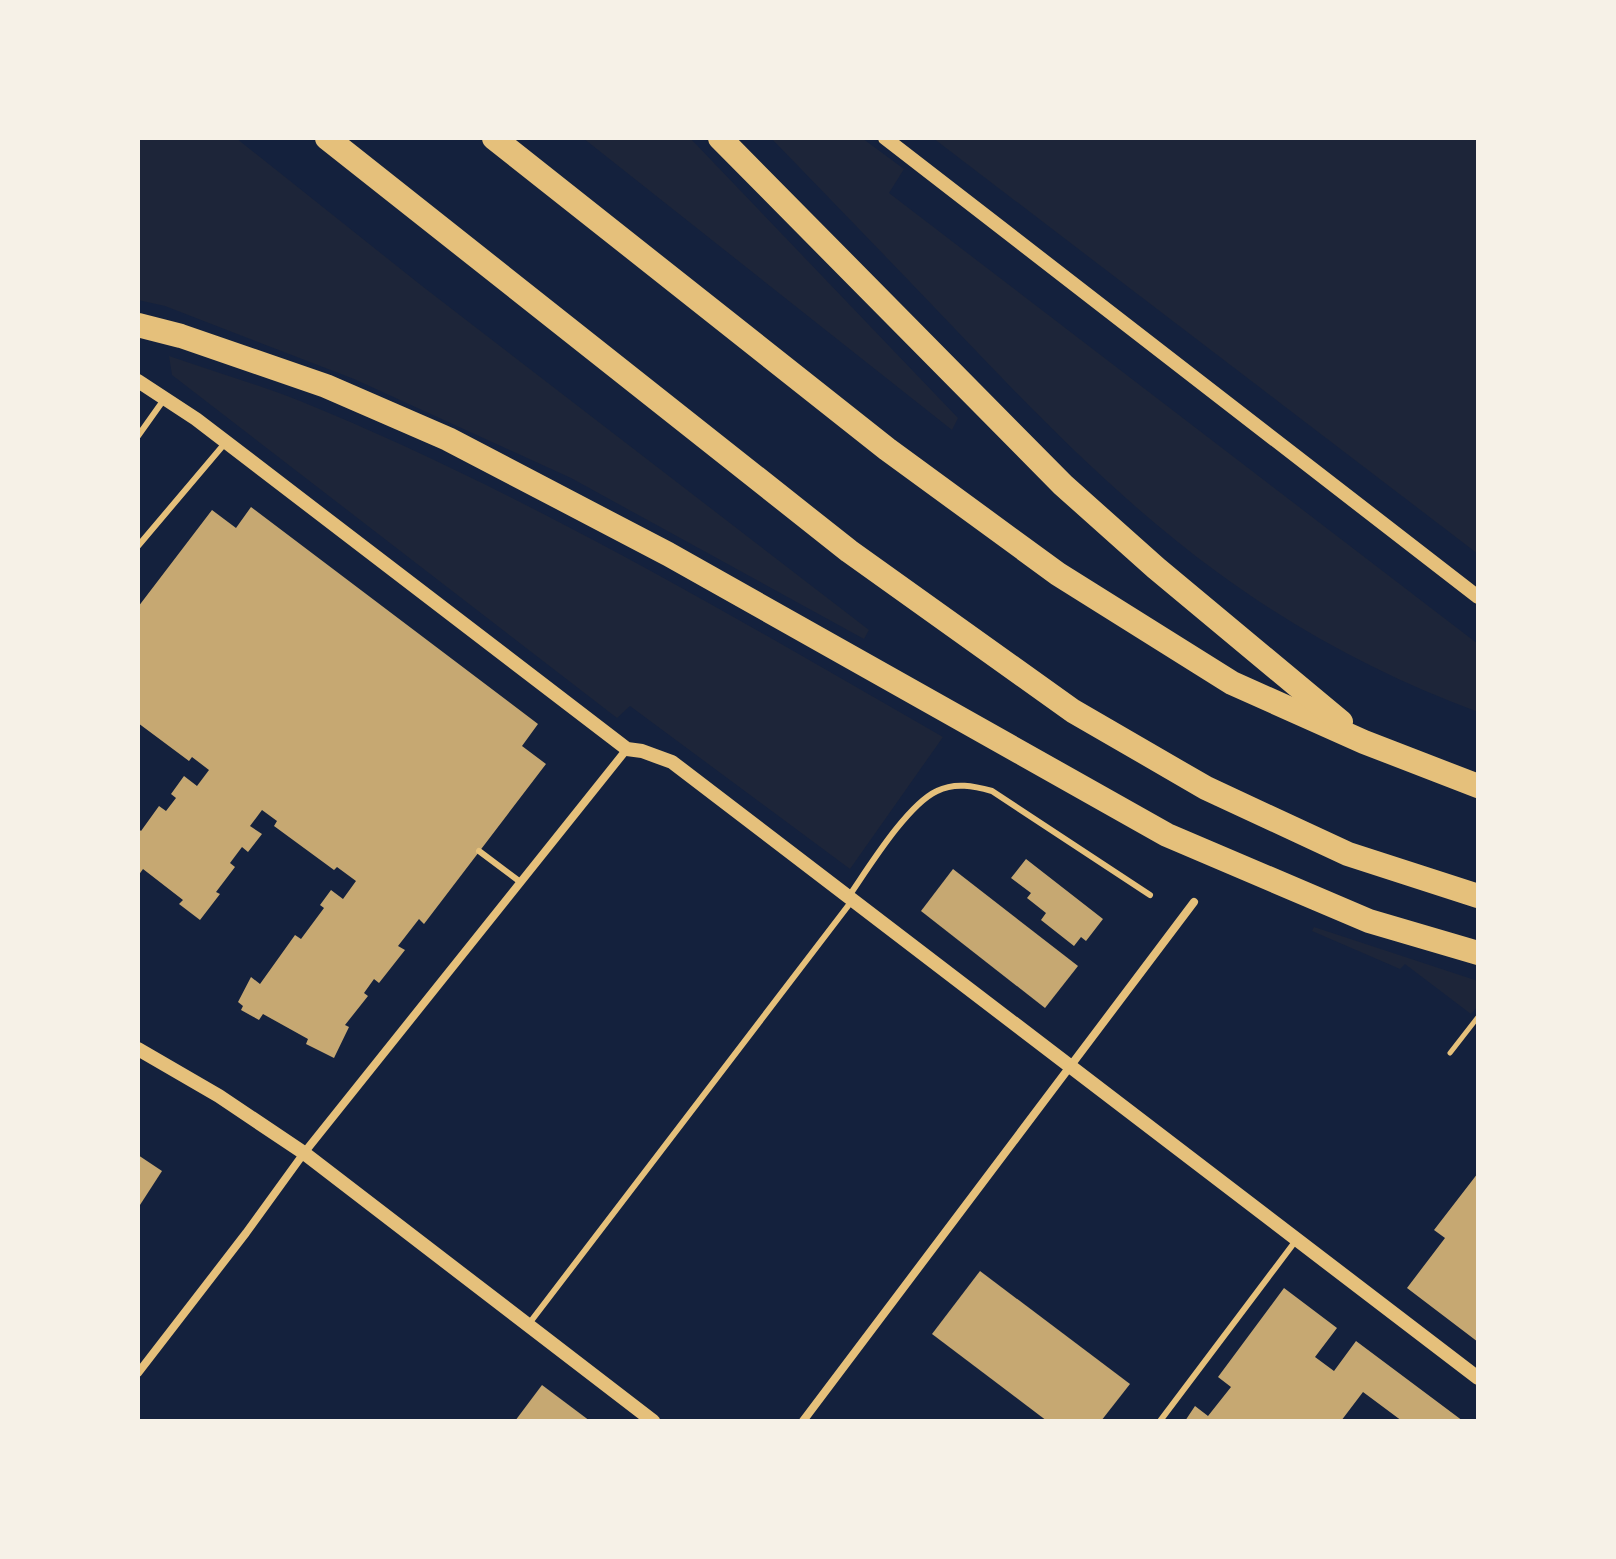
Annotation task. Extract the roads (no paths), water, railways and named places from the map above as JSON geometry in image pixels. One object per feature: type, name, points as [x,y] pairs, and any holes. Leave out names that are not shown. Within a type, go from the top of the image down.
[{"type":"highway","points":[[327,138],[849,551],[1073,711],[1206,788],[1348,854],[1478,896]]},
{"type":"highway","points":[[494,138],[887,449],[1058,574],[1232,683],[1364,742],[1478,786]]},
{"type":"highway","points":[[720,138],[1063,485],[1156,568],[1364,742]]},
{"type":"highway","points":[[138,325],[181,336],[326,386],[448,439],[668,554],[1167,835],[1369,921],[1478,953]]},
{"type":"street","points":[[885,138],[1478,597]]},
{"type":"street","points":[[138,381],[226,442],[627,749],[672,762],[1478,1378]]},
{"type":"street","points":[[138,1373],[304,1153],[627,749]]},
{"type":"street","points":[[803,1421],[1194,902]]},
{"type":"street","points":[[138,1049],[219,1096],[304,1153],[653,1421]]},
{"type":"lane","points":[[138,436],[165,398]]},
{"type":"lane","points":[[138,546],[226,442]]},
{"type":"lane","points":[[528,1325],[850,899],[918,803],[939,789],[966,784],[992,791],[1150,895]]},
{"type":"lane","points":[[479,851],[519,881]]},
{"type":"lane","points":[[1160,1421],[1297,1239]]}]
